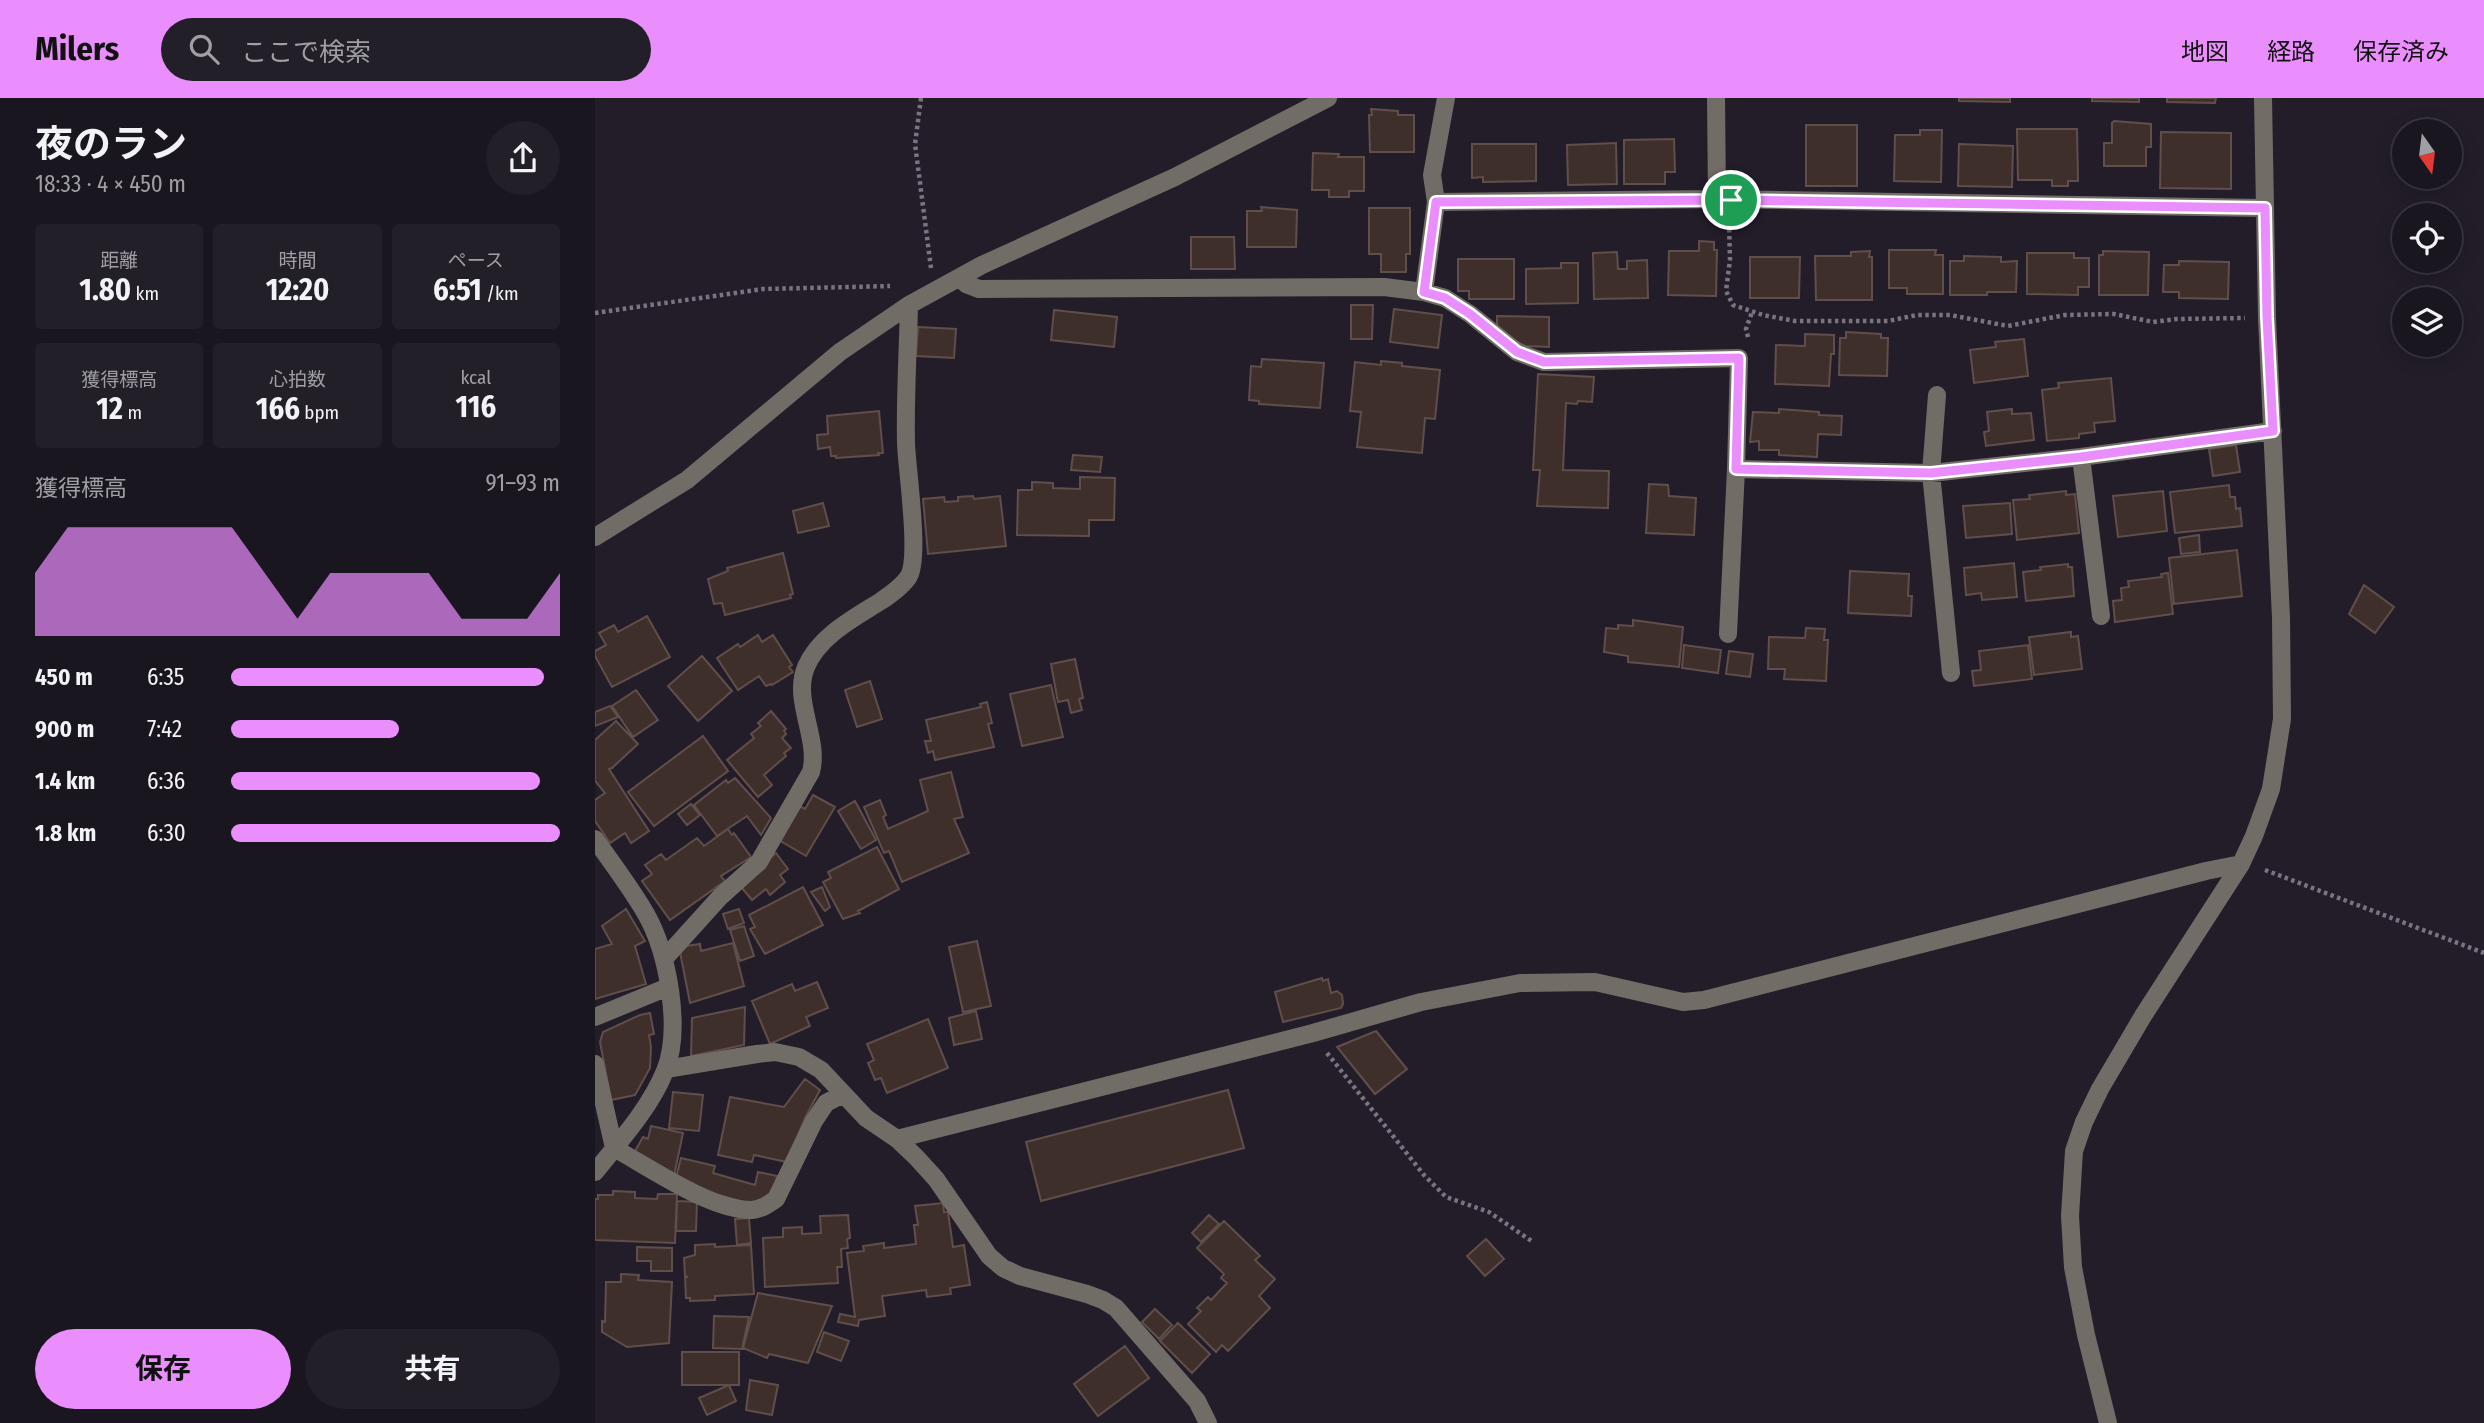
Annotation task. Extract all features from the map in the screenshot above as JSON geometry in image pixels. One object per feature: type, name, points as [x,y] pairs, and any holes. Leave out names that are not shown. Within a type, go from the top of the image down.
[{"type":"street","points":[[595,537],[687,480],[840,352],[909,304],[960,276],[1175,177],[1328,98]]},
{"type":"street","points":[[1424,292],[1436,202],[1432,174],[1446,98]]},
{"type":"street","points":[[1716,98],[1724,200]]},
{"type":"street","points":[[2108,1423],[2086,1335],[2073,1267],[2070,1216],[2074,1151],[2084,1122],[2100,1090],[2143,1016],[2241,864],[2271,789],[2282,719],[2267,317],[2263,98]]},
{"type":"street","points":[[1436,202],[1724,200],[2265,208]]},
{"type":"street","points":[[960,276],[966,284],[979,289],[1384,287],[1424,292],[1445,298],[1470,314],[1517,352],[1544,362],[1739,358],[1728,634]]},
{"type":"street","points":[[664,959],[720,897],[759,862],[811,772],[814,760],[803,693],[806,668],[820,646],[841,626],[893,593],[909,576],[913,549],[907,443],[909,304]]},
{"type":"street","points":[[1937,395],[1931,473],[1951,673]]},
{"type":"street","points":[[1736,469],[1931,473],[2081,457],[2273,431]]},
{"type":"street","points":[[2081,457],[2101,616]]},
{"type":"street","points":[[595,839],[648,917],[664,959],[673,1027],[666,1069],[641,1114],[595,1172]]},
{"type":"street","points":[[897,1139],[1313,1033],[1421,1002],[1520,983],[1595,982],[1683,1002],[1704,1000],[2241,864]]},
{"type":"street","points":[[595,1017],[668,987]]},
{"type":"street","points":[[666,1069],[775,1052],[799,1057],[821,1070],[866,1118],[897,1139],[936,1179],[989,1255],[1003,1268],[1020,1276],[1104,1300],[1116,1308],[1197,1401],[1208,1423]]},
{"type":"street","points":[[595,1064],[614,1148],[689,1190],[732,1208],[755,1210],[776,1199],[820,1112],[826,1103],[843,1094]]},
{"type":"path","points":[[921,98],[915,144],[934,290]]},
{"type":"path","points":[[1724,200],[1729,227],[1730,260],[1726,291],[1733,305],[1763,315],[1795,321],[1854,321],[1950,315],[2008,326],[2065,315],[2089,314],[2114,314],[2153,322],[2267,317]]},
{"type":"path","points":[[595,313],[763,289],[907,286],[909,304]]},
{"type":"path","points":[[2241,864],[2255,865],[2484,953]]},
{"type":"path","points":[[1313,1033],[1335,1065],[1446,1197],[1489,1212],[1533,1241]]},
{"type":"building","points":[[1959,98],[2010,98],[2010,102],[1959,101]]},
{"type":"building","points":[[2092,98],[2139,98],[2139,102],[2092,101]]},
{"type":"building","points":[[2167,98],[2216,98],[2215,103],[2167,102]]},
{"type":"building","points":[[1371,109],[1398,111],[1398,115],[1414,115],[1414,152],[1370,152]]},
{"type":"building","points":[[2114,121],[2151,124],[2151,147],[2146,147],[2146,166],[2104,166],[2104,143],[2112,143]]},
{"type":"building","points":[[1806,125],[1857,125],[1857,186],[1806,186]]},
{"type":"building","points":[[2017,129],[2077,129],[2078,181],[2068,181],[2068,186],[2052,186],[2052,180],[2018,180]]},
{"type":"building","points":[[1920,130],[1942,130],[1941,182],[1894,181],[1895,135],[1920,135]]},
{"type":"building","points":[[2161,132],[2231,133],[2231,189],[2160,188]]},
{"type":"building","points":[[1674,139],[1675,172],[1665,172],[1665,184],[1624,184],[1624,140]]},
{"type":"building","points":[[1616,143],[1617,184],[1568,185],[1567,145]]},
{"type":"building","points":[[1472,144],[1536,144],[1536,181],[1483,182],[1483,177],[1472,178]]},
{"type":"building","points":[[1959,144],[2013,146],[2012,187],[1958,186]]},
{"type":"building","points":[[1313,153],[1364,157],[1364,191],[1349,191],[1349,197],[1329,197],[1329,190],[1312,190]]},
{"type":"building","points":[[1261,207],[1297,210],[1296,247],[1247,247],[1247,211],[1262,211]]},
{"type":"building","points":[[1369,208],[1410,208],[1410,254],[1406,254],[1406,272],[1381,272],[1381,254],[1369,254]]},
{"type":"building","points":[[1191,237],[1234,237],[1235,269],[1191,269]]},
{"type":"building","points":[[1699,241],[1714,242],[1714,250],[1717,250],[1716,296],[1668,295],[1669,251],[1699,251]]},
{"type":"building","points":[[1889,250],[1936,250],[1935,255],[1943,255],[1943,294],[1907,294],[1907,288],[1889,288]]},
{"type":"building","points":[[1870,251],[1872,300],[1816,300],[1815,256],[1851,256],[1851,252]]},
{"type":"building","points":[[2103,251],[2149,252],[2148,295],[2099,295],[2099,255],[2103,255]]},
{"type":"building","points":[[1617,252],[1618,269],[1627,269],[1627,261],[1647,260],[1648,298],[1594,299],[1593,253]]},
{"type":"building","points":[[2027,253],[2074,253],[2074,258],[2089,258],[2089,287],[2078,287],[2078,295],[2027,294]]},
{"type":"building","points":[[1964,256],[2001,257],[2001,262],[2017,261],[2016,292],[1950,295],[1950,261],[1964,261]]},
{"type":"building","points":[[1750,257],[1800,257],[1799,298],[1750,298]]},
{"type":"building","points":[[1458,259],[1514,259],[1514,299],[1469,299],[1469,291],[1458,291]]},
{"type":"building","points":[[2179,261],[2229,262],[2228,299],[2179,298],[2179,292],[2163,292],[2164,265],[2179,265]]},
{"type":"building","points":[[1561,263],[1578,263],[1578,303],[1526,304],[1526,269],[1561,268]]},
{"type":"building","points":[[1351,305],[1373,305],[1372,339],[1351,339]]},
{"type":"building","points":[[1394,309],[1442,315],[1438,348],[1390,342]]},
{"type":"building","points":[[1054,310],[1117,317],[1114,347],[1051,340]]},
{"type":"building","points":[[1497,316],[1549,317],[1549,347],[1525,346],[1497,331]]},
{"type":"building","points":[[918,327],[956,329],[954,358],[916,356]]},
{"type":"building","points":[[1846,332],[1881,334],[1881,338],[1888,338],[1887,376],[1839,375],[1840,338],[1846,338]]},
{"type":"building","points":[[1805,334],[1834,335],[1829,386],[1775,384],[1776,345],[1805,346]]},
{"type":"building","points":[[2024,339],[2028,376],[1974,383],[1970,350],[1996,347],[1995,342]]},
{"type":"building","points":[[1262,359],[1324,363],[1320,408],[1259,404],[1259,401],[1249,400],[1251,366],[1261,367]]},
{"type":"building","points":[[1381,361],[1440,370],[1435,419],[1425,418],[1422,453],[1357,447],[1361,412],[1350,411],[1355,362],[1381,365]]},
{"type":"building","points":[[1538,374],[1594,377],[1592,402],[1566,403],[1563,470],[1609,471],[1608,508],[1537,506],[1540,470],[1533,470]]},
{"type":"building","points":[[2111,378],[2115,421],[2094,423],[2095,432],[2079,434],[2079,438],[2047,441],[2042,390],[2059,388],[2058,383]]},
{"type":"building","points":[[1779,409],[1842,416],[1841,435],[1818,434],[1817,457],[1779,455],[1779,450],[1759,450],[1759,441],[1750,442],[1753,412],[1779,413]]},
{"type":"building","points":[[2012,409],[2012,414],[2031,413],[2034,440],[1986,446],[1984,432],[1989,431],[1987,412]]},
{"type":"building","points":[[879,411],[883,453],[836,458],[831,456],[830,447],[818,449],[817,435],[828,434],[827,416]]},
{"type":"building","points":[[2236,445],[2240,472],[2213,476],[2209,449]]},
{"type":"building","points":[[1073,455],[1102,457],[1100,472],[1071,470]]},
{"type":"building","points":[[1080,477],[1115,478],[1114,520],[1089,520],[1089,536],[1017,535],[1018,490],[1032,490],[1032,482],[1053,483],[1053,488],[1080,489]]},
{"type":"building","points":[[1649,484],[1668,485],[1669,496],[1696,498],[1694,535],[1646,533]]},
{"type":"building","points":[[2229,485],[2230,497],[2235,497],[2236,509],[2240,508],[2242,526],[2175,533],[2170,492]]},
{"type":"building","points":[[2066,491],[2066,495],[2075,494],[2079,533],[2017,540],[2013,500],[2030,499],[2029,495]]},
{"type":"building","points":[[2163,491],[2167,531],[2118,537],[2113,496]]},
{"type":"building","points":[[973,496],[974,499],[1000,496],[1006,546],[928,554],[923,499],[944,497],[945,502],[958,501],[958,497]]},
{"type":"building","points":[[823,503],[829,526],[798,533],[793,511]]},
{"type":"building","points":[[2010,503],[2012,534],[1966,538],[1963,506]]},
{"type":"building","points":[[2199,535],[2200,552],[2181,554],[2179,538]]},
{"type":"building","points":[[2237,550],[2242,596],[2174,604],[2169,558]]},
{"type":"building","points":[[783,553],[793,594],[790,595],[791,598],[725,615],[722,603],[714,604],[708,579],[728,571],[727,568]]},
{"type":"building","points":[[2014,563],[2017,597],[1982,600],[1981,593],[1966,595],[1964,568]]},
{"type":"building","points":[[2068,564],[2068,567],[2072,567],[2074,596],[2026,601],[2023,572]]},
{"type":"building","points":[[1850,571],[1909,574],[1911,616],[1848,613]]},
{"type":"building","points":[[2168,573],[2173,614],[2115,622],[2113,601],[2122,600],[2121,588],[2129,587],[2128,581],[2162,577],[2161,574]]},
{"type":"building","points":[[2364,585],[2394,607],[2375,633],[2349,614]]},
{"type":"building","points":[[647,616],[670,657],[612,687],[595,656],[595,651],[606,645],[599,633],[614,625],[618,632]]},
{"type":"building","points":[[1633,620],[1683,627],[1679,667],[1628,662],[1628,656],[1604,652],[1606,628],[1618,629],[1618,625],[1633,626]]},
{"type":"building","points":[[1806,628],[1825,629],[1824,640],[1828,640],[1826,681],[1784,679],[1785,669],[1768,669],[1769,637],[1805,638]]},
{"type":"building","points":[[2071,632],[2071,637],[2078,636],[2082,669],[2034,675],[2029,637]]},
{"type":"building","points":[[758,635],[762,642],[773,635],[792,665],[789,667],[793,672],[766,686],[759,676],[738,690],[717,658]]},
{"type":"building","points":[[1684,645],[1721,650],[1718,673],[1682,668]]},
{"type":"building","points":[[2028,645],[2032,679],[1974,686],[1972,671],[1981,670],[1979,651]]},
{"type":"building","points":[[1729,651],[1753,654],[1750,677],[1726,674]]},
{"type":"building","points":[[702,656],[732,691],[698,721],[668,686]]},
{"type":"building","points":[[1075,659],[1083,698],[1079,699],[1082,710],[1071,713],[1068,700],[1058,702],[1051,664]]},
{"type":"building","points":[[870,681],[882,719],[857,727],[845,690]]},
{"type":"building","points":[[1051,685],[1063,737],[1022,746],[1010,694]]},
{"type":"building","points":[[636,690],[658,720],[633,737],[612,706]]},
{"type":"building","points":[[987,702],[992,723],[988,724],[994,747],[935,760],[933,751],[928,753],[925,741],[931,741],[926,720],[981,707],[980,704]]},
{"type":"building","points":[[610,706],[618,717],[595,726],[595,712]]},
{"type":"building","points":[[771,711],[786,729],[782,738],[791,748],[784,753],[786,756],[764,775],[772,785],[758,797],[727,760],[754,738],[751,734],[761,726],[758,723]]},
{"type":"building","points":[[616,721],[638,744],[609,769],[649,831],[631,843],[625,833],[610,843],[595,821],[595,800],[605,793],[595,781],[595,740]]},
{"type":"building","points":[[703,736],[728,771],[654,826],[628,792]]},
{"type":"building","points":[[951,772],[963,817],[954,819],[969,853],[902,882],[889,851],[884,853],[864,807],[880,800],[888,829],[928,811],[920,780]]},
{"type":"building","points":[[735,778],[771,818],[761,835],[747,816],[717,836],[694,805],[726,780],[728,783]]},
{"type":"building","points":[[813,795],[835,807],[806,856],[777,839],[797,805],[805,809]]},
{"type":"building","points":[[855,801],[876,840],[861,849],[838,811]]},
{"type":"building","points":[[691,804],[700,815],[687,825],[678,814]]},
{"type":"building","points":[[728,829],[751,857],[721,876],[725,881],[670,920],[642,881],[652,874],[645,865],[661,854],[666,860],[697,838],[704,846]]},
{"type":"building","points":[[877,847],[899,889],[858,911],[860,913],[843,919],[823,882],[831,878],[828,872]]},
{"type":"building","points":[[776,853],[788,869],[780,875],[785,882],[770,895],[766,889],[752,900],[741,887],[753,872]]},
{"type":"building","points":[[803,887],[823,925],[765,954],[750,929],[755,927],[749,915]]},
{"type":"building","points":[[822,887],[830,907],[825,911],[811,892]]},
{"type":"building","points":[[626,909],[645,941],[635,946],[646,984],[595,999],[595,949],[612,944],[602,926]]},
{"type":"building","points":[[739,909],[744,923],[728,929],[723,914]]},
{"type":"building","points":[[744,926],[754,956],[740,961],[730,930]]},
{"type":"building","points":[[977,941],[991,1006],[963,1012],[949,947]]},
{"type":"building","points":[[733,943],[744,986],[690,1003],[679,947],[700,944],[701,951]]},
{"type":"building","points":[[1322,978],[1323,981],[1328,979],[1331,993],[1337,991],[1342,995],[1341,1008],[1283,1022],[1275,992]]},
{"type":"building","points":[[817,982],[828,1008],[806,1017],[810,1026],[770,1044],[752,1001],[792,984],[795,991]]},
{"type":"building","points":[[745,1007],[744,1045],[691,1056],[692,1018]]},
{"type":"building","points":[[976,1011],[982,1039],[954,1045],[949,1018]]},
{"type":"building","points":[[650,1013],[654,1034],[649,1035],[650,1068],[635,1095],[611,1100],[600,1042],[603,1032]]},
{"type":"building","points":[[928,1019],[948,1068],[887,1093],[881,1078],[875,1080],[868,1063],[874,1060],[867,1044]]},
{"type":"building","points":[[1376,1031],[1407,1069],[1375,1094],[1337,1047]]},
{"type":"building","points":[[805,1079],[820,1090],[787,1162],[754,1155],[752,1162],[718,1155],[730,1097],[784,1107]]},
{"type":"building","points":[[1228,1090],[1244,1148],[1041,1201],[1026,1142]]},
{"type":"building","points":[[673,1092],[703,1095],[699,1131],[669,1128]]},
{"type":"building","points":[[651,1126],[683,1133],[674,1176],[634,1153],[643,1137],[648,1139]]},
{"type":"building","points":[[681,1158],[715,1166],[713,1173],[755,1185],[758,1172],[777,1176],[774,1190],[755,1205],[696,1189],[676,1178]]},
{"type":"building","points":[[613,1191],[635,1192],[635,1198],[657,1199],[658,1194],[677,1194],[675,1243],[595,1240],[595,1199],[598,1199],[598,1195],[613,1195]]},
{"type":"building","points":[[677,1201],[697,1202],[696,1231],[676,1231]]},
{"type":"building","points":[[943,1203],[944,1212],[948,1212],[953,1247],[964,1245],[970,1285],[950,1288],[951,1294],[927,1297],[926,1290],[882,1296],[885,1316],[859,1320],[858,1326],[838,1322],[840,1314],[855,1317],[847,1253],[864,1251],[863,1246],[884,1243],[884,1248],[916,1244],[914,1225],[918,1225],[915,1206]]},
{"type":"building","points":[[848,1215],[850,1238],[847,1239],[848,1248],[841,1249],[842,1267],[837,1267],[838,1283],[765,1287],[763,1238],[783,1237],[783,1228],[802,1227],[802,1234],[821,1233],[820,1216]]},
{"type":"building","points":[[1209,1215],[1219,1224],[1201,1242],[1192,1233]]},
{"type":"building","points":[[749,1218],[751,1243],[737,1245],[735,1219]]},
{"type":"building","points":[[1224,1221],[1260,1256],[1255,1260],[1275,1279],[1259,1296],[1270,1308],[1228,1351],[1222,1345],[1216,1352],[1188,1324],[1201,1311],[1197,1308],[1208,1297],[1211,1300],[1227,1283],[1221,1278],[1224,1274],[1197,1248]]},
{"type":"building","points":[[1486,1239],[1504,1259],[1485,1276],[1467,1256]]},
{"type":"building","points":[[715,1244],[715,1247],[751,1245],[754,1294],[715,1296],[715,1300],[690,1301],[690,1298],[686,1298],[685,1277],[688,1277],[685,1276],[684,1258],[695,1255],[695,1245]]},
{"type":"building","points":[[637,1247],[672,1248],[672,1271],[651,1271],[651,1261],[637,1261]]},
{"type":"building","points":[[621,1274],[639,1275],[638,1280],[672,1282],[669,1343],[627,1347],[602,1332],[602,1321],[605,1322],[606,1282],[621,1282]]},
{"type":"building","points":[[758,1293],[832,1306],[808,1363],[769,1354],[767,1358],[743,1348]]},
{"type":"building","points":[[1155,1309],[1172,1325],[1159,1339],[1142,1322]]},
{"type":"building","points":[[714,1316],[749,1317],[742,1349],[713,1348]]},
{"type":"building","points":[[1178,1323],[1210,1354],[1192,1373],[1160,1341]]},
{"type":"building","points":[[824,1332],[849,1341],[841,1361],[817,1352]]},
{"type":"building","points":[[1125,1346],[1149,1378],[1098,1416],[1074,1384]]},
{"type":"building","points":[[682,1352],[739,1352],[739,1385],[682,1385]]},
{"type":"building","points":[[750,1380],[778,1385],[772,1415],[746,1410]]},
{"type":"building","points":[[729,1385],[736,1401],[707,1415],[699,1398]]},
{"type":"route","points":[[1731,200],[2265,208],[2273,431],[2081,457],[1931,473],[1736,469],[1739,358],[1544,362],[1517,352],[1470,314],[1445,298],[1424,292],[1436,202],[1731,200]]}]
